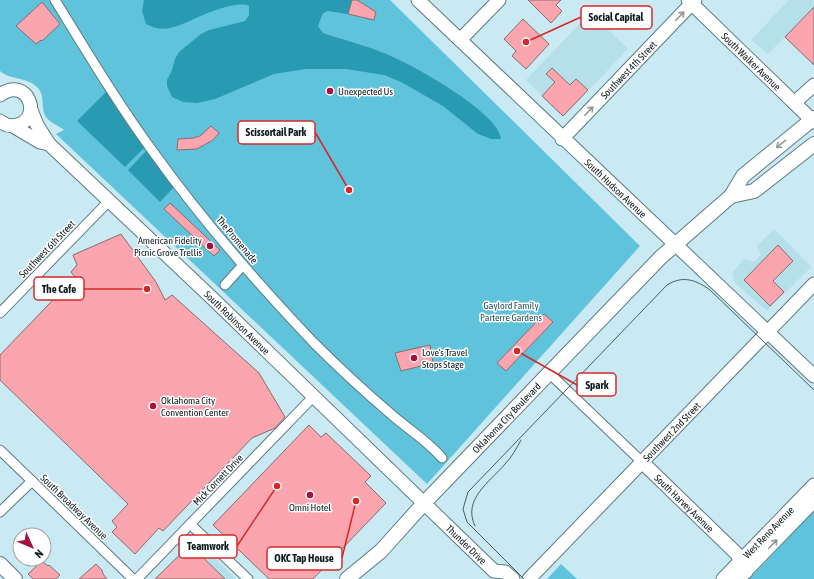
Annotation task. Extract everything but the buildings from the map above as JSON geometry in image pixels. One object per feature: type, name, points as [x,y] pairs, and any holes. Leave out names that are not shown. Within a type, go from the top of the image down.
[{"type":"main road","name":"South Hudson Avenue","points":[[418,0],[562,139],[768,331],[814,376]]},
{"type":"main road","points":[[460,40],[499,0]]},
{"type":"main road","name":"South Walker Avenue","points":[[692,1],[794,103],[813,120]]},
{"type":"main road","name":"Southwest 4th Street","points":[[562,139],[692,1]]},
{"type":"main road","points":[[794,103],[814,85]]},
{"type":"main road","name":"South Robinson Avenue","points":[[4,90],[22,92],[26,95],[29,99],[31,110],[37,125],[49,144],[110,200],[424,502]]},
{"type":"main road","points":[[5,125],[25,121],[31,110]]},
{"type":"main road","name":"Oklahoma City Boulevard","points":[[360,579],[371,561],[424,502],[674,244],[731,196],[743,176],[813,120]]},
{"type":"main road","name":"South Robinson Avenue","points":[[5,125],[40,142],[49,144]]},
{"type":"main road","name":"Oklahoma City Boulevard","points":[[731,196],[754,191],[814,144]]},
{"type":"main road","name":"Southwest 2nd Street","points":[[529,579],[814,284]]},
{"type":"main road","name":"South Harvey Avenue","points":[[642,462],[737,554],[741,571]]},
{"type":"main road","name":"West Reno Avenue","points":[[741,571],[814,485]]},
{"type":"main road","name":"West Reno Avenue","points":[[723,579],[741,571],[814,501]]},
{"type":"main road","name":"Thunder Drive","points":[[424,502],[496,575],[505,572],[513,579]]},
{"type":"main road","name":"Oklahoma City Boulevard","points":[[347,579],[371,561]]},
{"type":"main road","points":[[0,564],[15,579]]},
{"type":"street","name":"The Promenade","points":[[55,0],[109,87],[152,150],[179,187],[263,288],[337,366],[393,416],[434,448],[442,458]]},
{"type":"street","name":"Southwest 6th Street","points":[[0,313],[110,200]]},
{"type":"street","points":[[225,285],[244,265]]},
{"type":"street","name":"South Harvey Avenue","points":[[549,373],[642,462]]},
{"type":"street","name":"Mick Cornett Drive","points":[[137,579],[314,396]]},
{"type":"street","name":"South Broadway Avenue","points":[[0,450],[133,579]]},
{"type":"street","points":[[0,512],[32,481]]},
{"type":"street","points":[[190,524],[248,579]]},
{"type":"shaded area","points":[[144,0],[352,0],[348,14],[328,11],[323,13],[318,26],[323,33],[386,54],[406,63],[438,81],[473,105],[487,117],[497,129],[501,139],[491,139],[478,134],[443,106],[401,82],[384,75],[346,69],[306,69],[274,74],[215,99],[197,103],[183,102],[172,97],[167,86],[167,80],[179,52],[201,34],[209,30],[245,21],[249,15],[249,6],[238,5],[222,8],[176,26],[161,29],[146,24],[142,11]]},
{"type":"shaded area","points":[[789,0],[814,0],[814,64],[785,37],[768,54],[751,40]]},
{"type":"shaded area","points":[[590,13],[628,49],[563,117],[526,80]]},
{"type":"shaded area","points":[[108,90],[145,147],[125,167],[77,121]]},
{"type":"shaded area","points":[[148,149],[174,187],[160,202],[128,170]]},
{"type":"shaded area","points":[[774,229],[811,267],[767,311],[736,284],[732,275],[744,259],[754,262],[761,255],[757,246]]},
{"type":"shaded area","points":[[196,540],[236,579],[155,579],[191,541]]},
{"type":"green space","name":"Gaylord Family Parterre Gardens","points":[[0,0],[390,0],[640,246],[427,484],[56,134],[64,130],[46,117],[40,90],[37,87],[27,81],[8,76],[0,71]]},
{"type":"green space","points":[[814,510],[814,579],[749,579]]},
{"type":"green space","points":[[561,564],[577,579],[547,579]]},
{"type":"tram line","points":[[524,579],[467,522],[463,509],[468,492],[667,285],[678,280],[689,280],[694,281],[710,290],[814,390]]},
{"type":"tram line","points":[[475,526],[472,516],[472,507],[475,499],[485,484],[510,459],[521,440]]},
{"type":"place","name":"Social Capital","points":[[526,42]]},
{"type":"place","name":"Unexpected Us","points":[[330,91]]},
{"type":"place","name":"Scissortail Park","points":[[349,190]]},
{"type":"place","name":"American Fidelity Picnic Grove Trellis","points":[[210,246]]},
{"type":"place","name":"The Cafe","points":[[147,289]]},
{"type":"place","name":"Spark","points":[[517,351]]},
{"type":"place","name":"Love's Travel Stops Stage","points":[[414,358]]},
{"type":"place","name":"Oklahoma City Convention Center","points":[[153,406]]},
{"type":"place","name":"Teamwork","points":[[277,486]]},
{"type":"place","name":"Omni Hotel","points":[[310,495]]},
{"type":"place","name":"OKC Tap House","points":[[356,501]]}]
